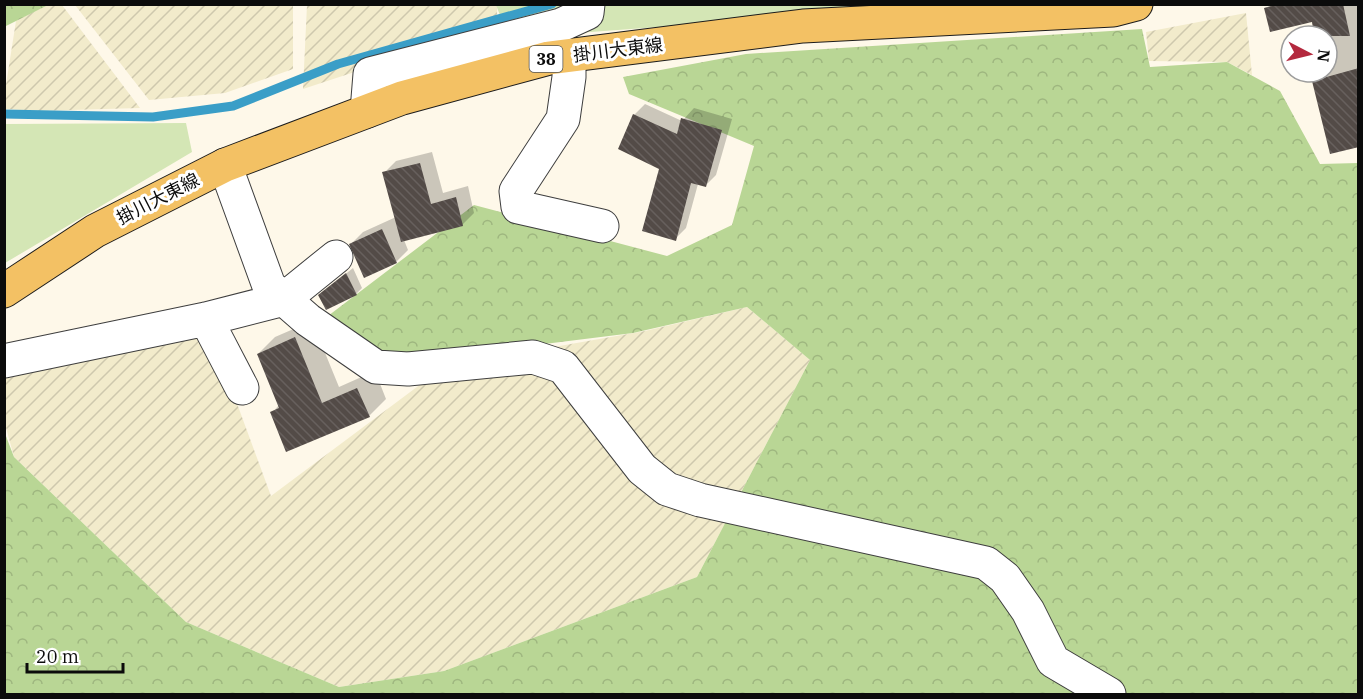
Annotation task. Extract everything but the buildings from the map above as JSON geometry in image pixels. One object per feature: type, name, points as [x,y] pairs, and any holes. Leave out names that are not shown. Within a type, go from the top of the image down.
[{"type":"main road","name":"掛川大東線","points":[[4,291],[95,231],[225,165],[413,95],[549,58],[929,12],[1113,10],[1136,4]]},
{"type":"street","points":[[367,111],[370,74],[561,25],[587,9]]},
{"type":"street","points":[[568,56],[569,77],[563,119],[516,191],[518,207],[602,226]]},
{"type":"street","points":[[225,165],[269,285],[308,320],[376,367],[408,369],[533,357],[563,367],[642,469],[667,489],[700,500],[986,563],[1005,578],[1028,610],[1053,660],[1109,694]]},
{"type":"street","points":[[4,361],[206,319],[284,299],[336,257]]},
{"type":"street","points":[[206,319],[242,388]]},
{"type":"shaded area","points":[[48,4],[62,5],[140,108],[36,111],[5,109],[5,91],[16,21]]},
{"type":"shaded area","points":[[75,5],[293,5],[293,69],[225,93],[149,100]]},
{"type":"shaded area","points":[[307,5],[497,5],[497,25],[303,89]]},
{"type":"shaded area","points":[[1246,13],[1252,75],[1227,62],[1149,61],[1146,32]]},
{"type":"shaded area","points":[[747,307],[810,360],[697,577],[444,671],[339,687],[186,622],[14,457],[5,424],[4,361],[206,319],[271,496],[445,366],[645,331]]},
{"type":"green space","points":[[5,4],[48,5],[6,26]]},
{"type":"green space","points":[[496,5],[930,5],[930,7],[509,38]]},
{"type":"green space","points":[[1142,29],[1150,67],[1227,62],[1280,91],[1320,164],[1358,163],[1358,694],[5,694],[4,431],[14,457],[186,622],[339,687],[444,671],[697,577],[810,360],[747,307],[633,333],[381,364],[324,319],[474,205],[667,256],[732,225],[754,146],[629,94],[623,77],[746,54]]},
{"type":"green space","points":[[186,123],[192,152],[5,263],[5,124]]},
{"type":"waterway","points":[[4,114],[153,117],[233,106],[338,64],[552,4]]}]
